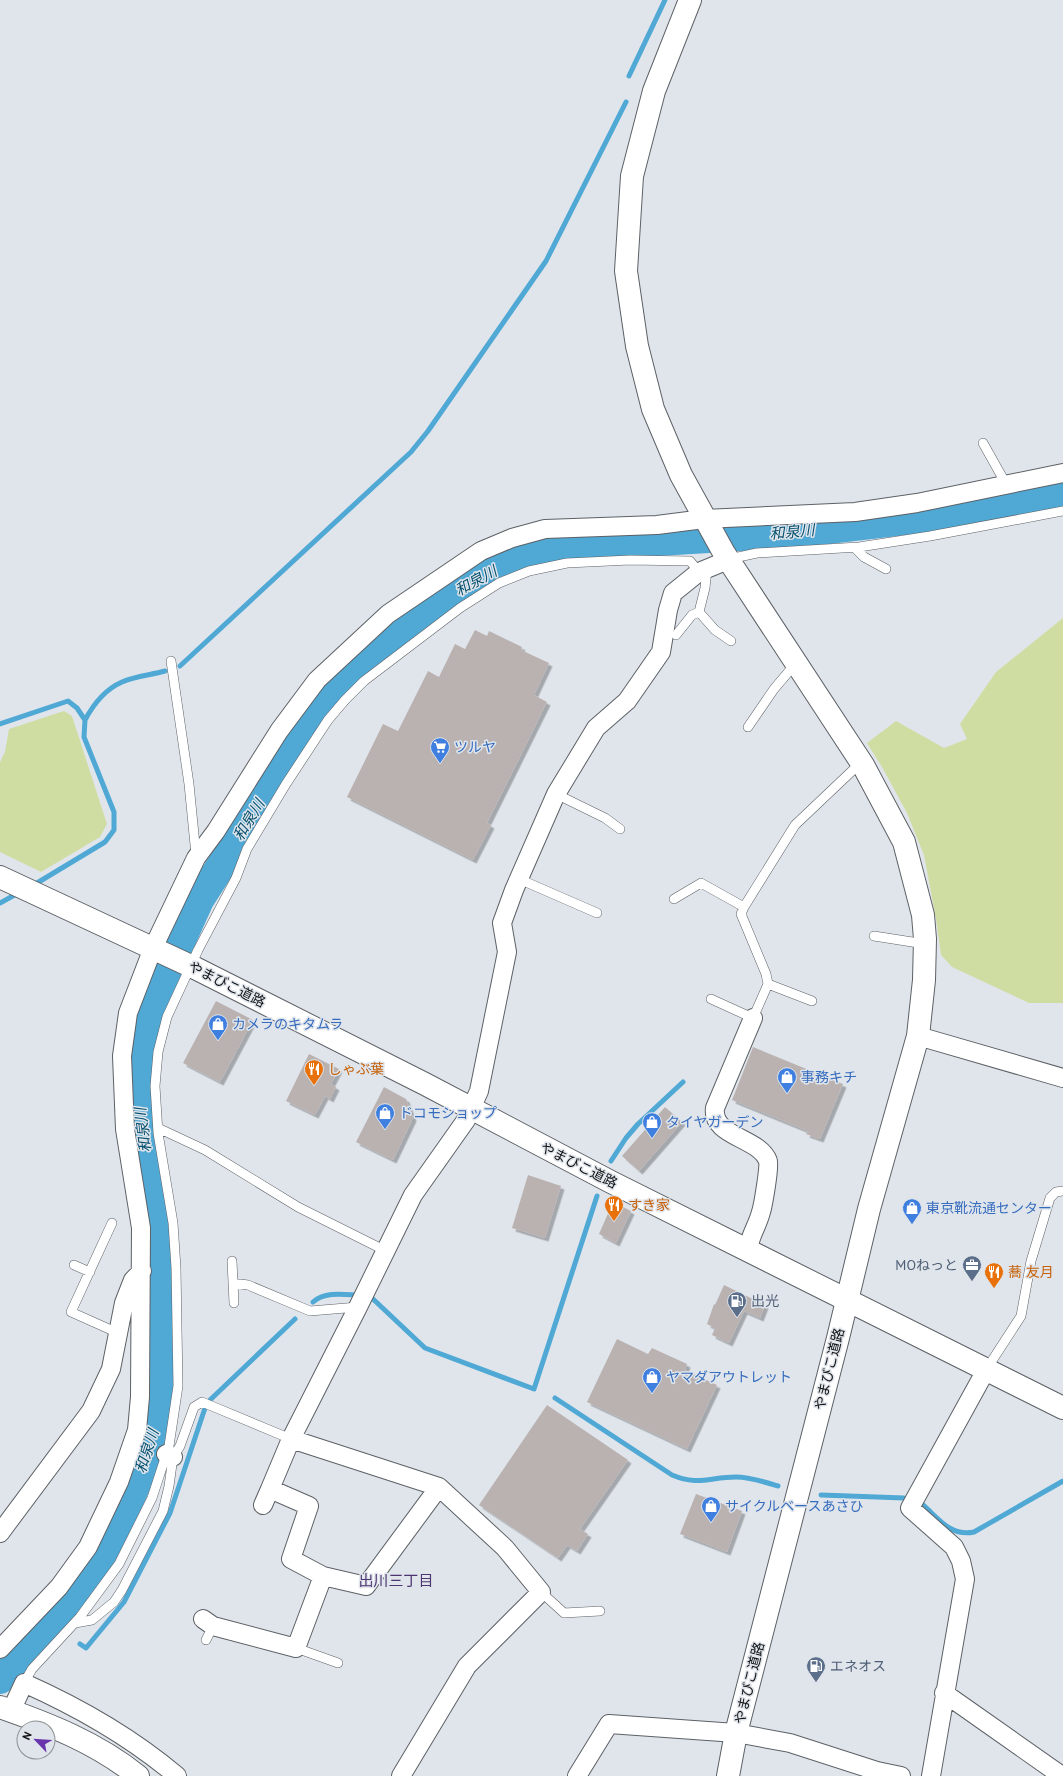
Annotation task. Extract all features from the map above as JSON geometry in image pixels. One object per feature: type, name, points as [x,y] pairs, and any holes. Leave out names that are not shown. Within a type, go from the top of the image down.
[{"type":"street","points":[[690,0],[654,91],[632,176],[626,271],[637,346],[653,409],[682,475],[707,524],[726,556],[863,765],[904,842],[923,915],[925,944],[924,980],[918,1036],[869,1209],[847,1299],[1063,1408]]},
{"type":"street","points":[[0,1649],[59,1587],[88,1546],[120,1482],[137,1430],[140,1397],[142,1270],[141,1228],[125,1129],[122,1056],[128,1013],[158,950],[196,858],[216,831],[279,731],[317,680],[388,614],[475,555],[512,538],[545,529],[707,524],[855,512],[917,503],[1063,472]]},
{"type":"street","points":[[439,1487],[366,1586],[323,1576],[291,1559],[309,1506],[266,1497],[290,1439],[358,1307],[413,1195],[472,1110],[479,1091],[507,952],[502,922],[556,794],[596,728],[627,701],[661,652],[668,610],[673,593],[726,556]]},
{"type":"street","name":"やまびこ道路","points":[[0,877],[189,965],[424,1084],[472,1110],[847,1299],[736,1733],[728,1776]]},
{"type":"street","points":[[748,1250],[750,1236],[762,1212],[769,1163],[764,1152],[719,1125],[714,1116],[715,1108],[753,1018]]},
{"type":"street","points":[[918,1036],[1063,1078]]},
{"type":"street","points":[[0,1533],[91,1411],[111,1369],[124,1303],[133,1280],[142,1270]]},
{"type":"street","points":[[931,1776],[944,1693],[965,1579],[961,1561],[954,1547],[910,1508],[986,1370]]},
{"type":"street","points":[[290,1439],[439,1487],[505,1548],[541,1592],[467,1666],[401,1776]]},
{"type":"street","points":[[207,1628],[296,1648],[323,1576]]},
{"type":"street","points":[[138,1776],[123,1764],[83,1740],[3,1709],[24,1683],[48,1694],[132,1741],[177,1776]]},
{"type":"street","points":[[944,1693],[1062,1776]]},
{"type":"street","points":[[577,1776],[609,1724],[736,1733],[790,1743],[877,1771],[901,1776]]},
{"type":"lane","points":[[982,443],[1006,484]]},
{"type":"lane","points":[[726,556],[854,547],[930,536],[1063,511]]},
{"type":"lane","points":[[854,547],[864,557],[886,569]]},
{"type":"lane","points":[[76,1623],[92,1620],[114,1602],[122,1590],[164,1511],[169,1486],[169,1446],[178,1386],[179,1357],[173,1223],[158,1128],[155,1086],[158,1052],[167,1017],[189,965],[236,878],[247,849],[286,784],[328,720],[345,700],[370,677],[460,608],[499,583],[529,572],[567,563],[630,560],[690,560],[703,571],[705,588],[699,612]]},
{"type":"lane","points":[[676,635],[692,615],[699,612]]},
{"type":"lane","points":[[699,612],[715,630],[731,641]]},
{"type":"lane","points":[[172,660],[189,784],[196,858]]},
{"type":"lane","points":[[748,727],[774,689],[796,663]]},
{"type":"lane","points":[[711,999],[753,1018],[768,984],[766,974],[740,914],[795,825],[853,770],[863,765]]},
{"type":"lane","points":[[556,794],[606,818],[620,829]]},
{"type":"lane","points":[[519,879],[597,912]]},
{"type":"lane","points":[[674,899],[701,884],[744,906]]},
{"type":"lane","points":[[874,936],[925,944]]},
{"type":"lane","points":[[768,984],[812,1001]]},
{"type":"lane","points":[[158,1128],[205,1150],[298,1207],[386,1250]]},
{"type":"lane","points":[[986,1370],[1021,1316],[1031,1261],[1050,1198],[1056,1192],[1063,1191]]},
{"type":"lane","points":[[112,1223],[71,1312],[118,1333]]},
{"type":"lane","points":[[232,1260],[234,1303]]},
{"type":"lane","points":[[74,1265],[90,1272]]},
{"type":"lane","points":[[233,1283],[248,1285],[310,1311],[358,1307]]},
{"type":"lane","points":[[24,1683],[32,1669],[76,1623],[118,1564],[152,1498],[170,1456],[180,1446],[194,1407],[202,1402],[290,1439]]},
{"type":"lane","points":[[541,1592],[564,1613],[600,1611]]},
{"type":"lane","points":[[296,1648],[338,1663]]},
{"type":"green space","points":[[1063,618],[1063,1003],[1029,1003],[952,967],[941,955],[924,855],[907,813],[867,743],[896,721],[944,748],[967,739],[960,724],[996,672]]},
{"type":"green space","points":[[64,711],[72,716],[107,824],[100,837],[41,872],[0,852],[0,762],[5,752],[9,729]]},
{"type":"building","name":"ツルヤ","points":[[475,630],[487,636],[489,631],[522,647],[521,650],[549,663],[534,695],[547,702],[487,823],[491,825],[473,860],[347,797],[383,724],[398,731],[428,671],[439,677],[455,644],[465,649]]},
{"type":"building","name":"カメラのキタムラ","points":[[216,1001],[253,1020],[220,1082],[183,1063]]},
{"type":"building","name":"事務キチ","points":[[753,1047],[843,1084],[820,1139],[806,1134],[808,1131],[732,1100]]},
{"type":"building","name":"しゃぶ葉","points":[[309,1054],[339,1069],[331,1084],[336,1087],[330,1099],[325,1096],[315,1115],[286,1101]]},
{"type":"building","name":"ドコモショップ","points":[[384,1087],[406,1099],[413,1118],[393,1160],[356,1142]]},
{"type":"building","name":"タイヤガーデン","points":[[665,1107],[682,1122],[639,1171],[622,1156]]},
{"type":"building","points":[[528,1175],[561,1186],[545,1238],[512,1228]]},
{"type":"building","name":"すき家","points":[[613,1202],[631,1211],[616,1243],[599,1234]]},
{"type":"building","points":[[724,1285],[765,1305],[760,1318],[744,1311],[729,1343],[712,1335],[715,1328],[707,1324],[714,1304],[715,1305]]},
{"type":"building","name":"ヤマダアウトレット","points":[[617,1339],[648,1354],[652,1348],[687,1364],[685,1370],[717,1385],[687,1449],[587,1402]]},
{"type":"building","points":[[547,1405],[628,1460],[580,1529],[588,1534],[577,1551],[567,1545],[558,1558],[479,1505]]},
{"type":"building","name":"サイクルベースあさひ","points":[[696,1494],[742,1511],[727,1552],[680,1534]]},
{"type":"waterway","points":[[629,76],[665,0]]},
{"type":"waterway","points":[[180,666],[411,452],[428,431],[546,261],[626,102]]},
{"type":"waterway","name":"和泉川","points":[[0,1679],[52,1622],[90,1574],[109,1546],[147,1459],[157,1422],[162,1366],[161,1281],[145,1157],[139,1096],[141,1043],[163,980],[199,900],[246,827],[299,732],[329,694],[355,669],[462,586],[491,570],[557,547],[794,533],[956,514],[1063,492]]},
{"type":"waterway","points":[[85,720],[100,698],[116,685],[132,678],[165,671]]},
{"type":"waterway","points":[[0,724],[68,701],[77,708],[85,720],[84,737],[114,812],[114,830],[105,842],[32,886]]},
{"type":"waterway","points":[[0,903],[20,892]]},
{"type":"waterway","points":[[611,1161],[626,1138],[638,1124],[683,1082]]},
{"type":"waterway","points":[[373,1299],[425,1348],[534,1389],[597,1196]]},
{"type":"waterway","points":[[313,1302],[327,1295],[355,1295]]},
{"type":"waterway","points":[[210,1400],[295,1319]]},
{"type":"waterway","points":[[555,1398],[672,1475],[689,1480],[741,1477],[778,1486]]},
{"type":"waterway","points":[[80,1644],[86,1648],[124,1602],[170,1513],[205,1408]]},
{"type":"waterway","points":[[923,1505],[946,1526],[959,1532],[974,1532],[1063,1481]]},
{"type":"waterway","points":[[821,1495],[904,1498]]},
{"type":"waterway","points":[[52,1622],[61,1631]]},
{"type":"place","name":"ツルヤ","points":[[440,764]]},
{"type":"place","name":"カメラのキタムラ","points":[[218,1041]]},
{"type":"place","name":"しゃぶ葉","points":[[314,1086]]},
{"type":"place","name":"事務キチ","points":[[787,1094]]},
{"type":"place","name":"ドコモショップ","points":[[385,1130]]},
{"type":"place","name":"タイヤガーデン","points":[[652,1139]]},
{"type":"place","name":"すき家","points":[[614,1222]]},
{"type":"place","name":"東京靴流通センター","points":[[912,1225]]},
{"type":"place","name":"MOねっと","points":[[972,1282]]},
{"type":"place","name":"蕎 友月","points":[[994,1289]]},
{"type":"place","name":"出光","points":[[737,1318]]},
{"type":"place","name":"ヤマダアウトレット","points":[[652,1394]]},
{"type":"place","name":"サイクルベースあさひ","points":[[711,1523]]},
{"type":"place","name":"エネオス","points":[[816,1683]]},
{"type":"district","name":"出川三丁目","points":[[396,1581]]}]
